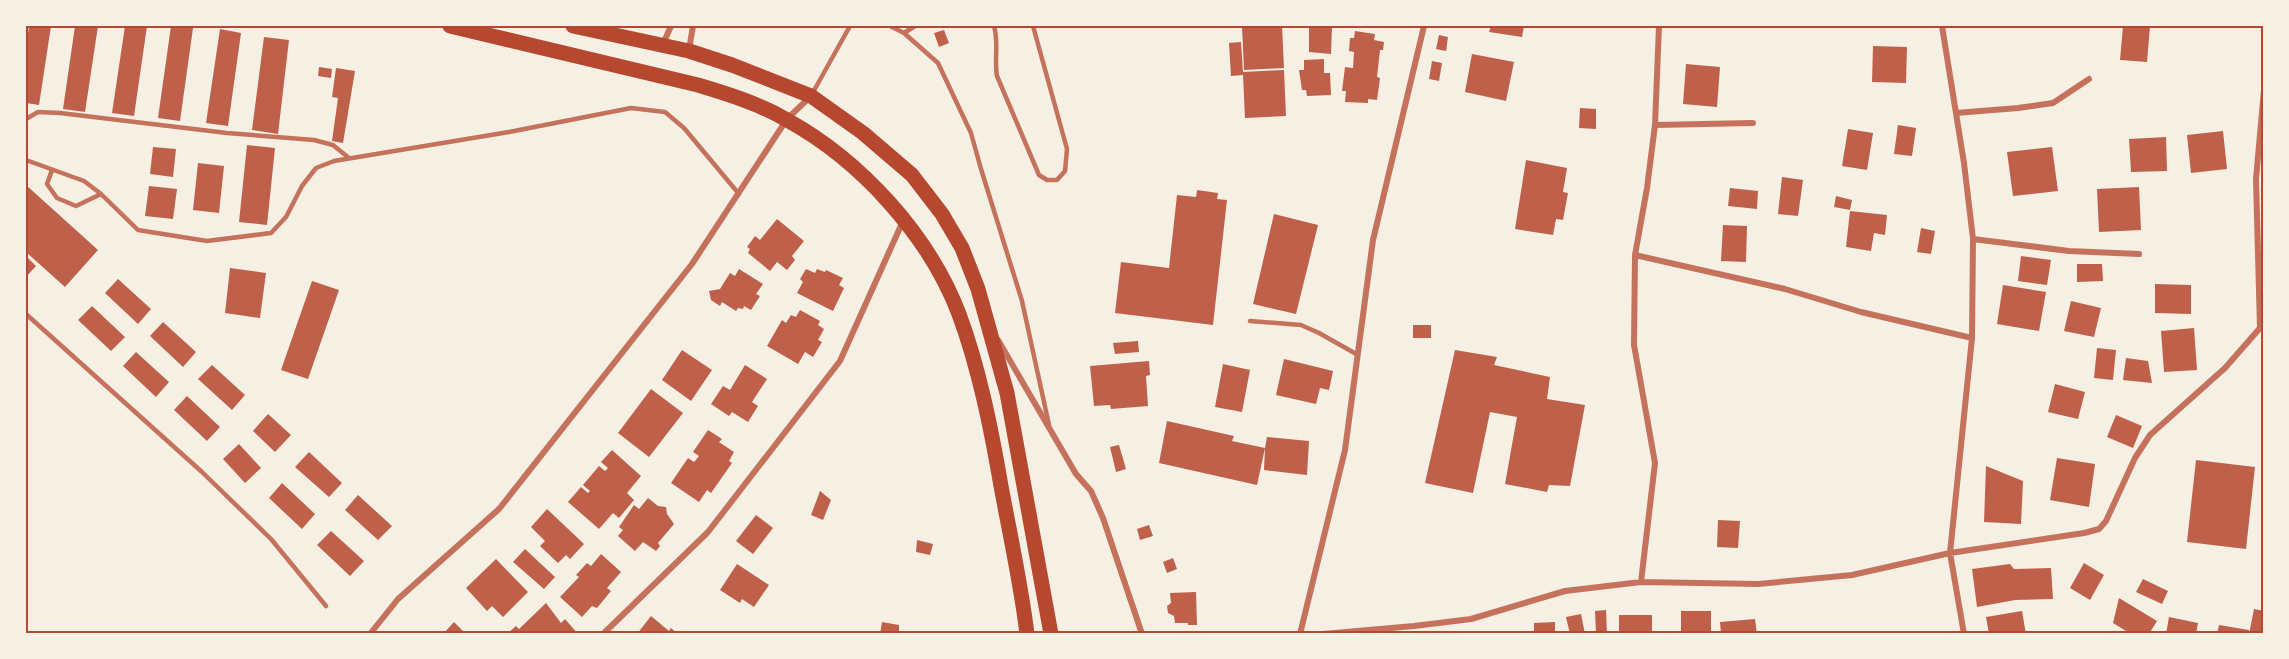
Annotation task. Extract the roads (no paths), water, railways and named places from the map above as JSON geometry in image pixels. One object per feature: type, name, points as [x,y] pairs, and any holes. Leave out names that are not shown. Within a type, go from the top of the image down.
[{"type":"highway","points":[[450,26],[698,85],[722,92],[787,119],[841,157],[904,218],[934,262],[958,313],[977,374],[996,460],[1027,633]]},
{"type":"highway","points":[[573,26],[689,51],[811,96],[863,133],[912,175],[942,214],[962,248],[989,325],[1007,393],[1051,633]]},
{"type":"street","points":[[663,45],[671,26]]},
{"type":"street","points":[[689,51],[693,26]]},
{"type":"street","points":[[1300,633],[1345,450],[1373,240],[1424,26]]},
{"type":"street","points":[[1641,582],[1655,463],[1634,345],[1635,255],[1655,125],[1659,26]]},
{"type":"street","points":[[1942,26],[1973,239],[1972,338],[1950,553],[1964,633]]},
{"type":"street","points":[[1956,113],[2053,103],[2089,79]]},
{"type":"street","points":[[1323,633],[1471,619],[1565,591],[1641,582],[1758,584],[1852,575],[1950,553],[2099,529],[2106,521],[2135,458],[2150,435],[2225,368],[2262,328],[2256,179],[2264,90]]},
{"type":"street","points":[[370,633],[398,599],[499,509],[692,264],[787,119],[811,96]]},
{"type":"street","points":[[1655,125],[1753,123]]},
{"type":"street","points":[[2256,179],[2264,178]]},
{"type":"street","points":[[603,633],[708,532],[840,361],[904,218]]},
{"type":"street","points":[[1973,239],[2070,251],[2139,254]]},
{"type":"street","points":[[1635,255],[1785,289],[1861,312],[1972,338]]},
{"type":"street","points":[[989,325],[1076,474],[1091,491],[1142,633]]},
{"type":"lane","points":[[811,96],[850,26]]},
{"type":"lane","points":[[890,26],[904,33],[938,63],[971,133],[1022,301],[1050,428]]},
{"type":"lane","points":[[904,33],[915,26]]},
{"type":"lane","points":[[994,26],[997,35],[995,64],[997,76],[1039,175],[1047,180],[1057,180],[1065,171],[1068,159],[1067,149],[1033,26]]},
{"type":"lane","points":[[26,159],[84,181],[138,230],[207,241],[246,238],[271,233],[286,218],[302,186],[316,168],[350,158],[509,132],[631,108],[665,112],[684,128],[739,194]]},
{"type":"lane","points":[[26,118],[38,112],[60,113],[227,133],[315,140],[333,145],[350,158]]},
{"type":"lane","points":[[52,170],[47,184],[57,198],[76,206],[101,194]]},
{"type":"lane","points":[[26,314],[202,472],[271,539],[326,606]]},
{"type":"lane","points":[[1250,321],[1300,325],[1319,333],[1358,356]]}]
